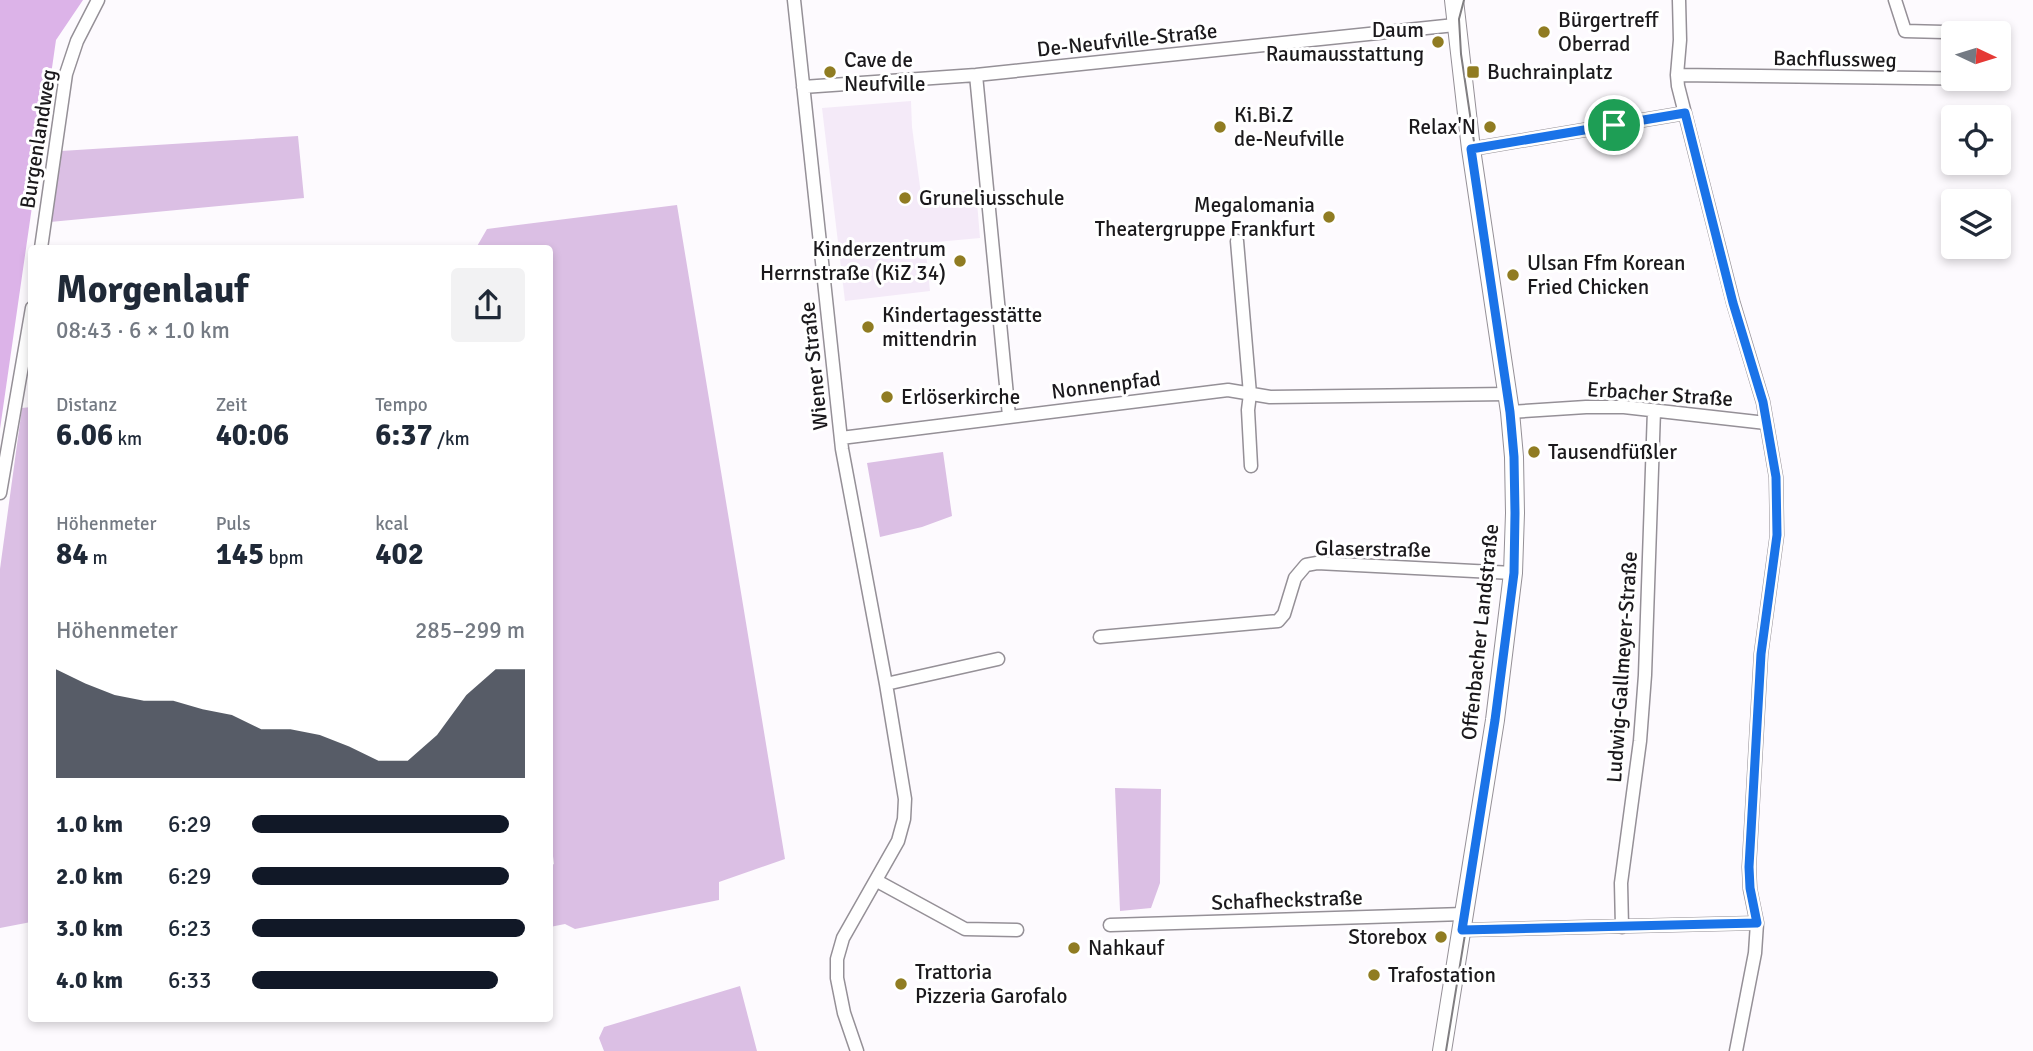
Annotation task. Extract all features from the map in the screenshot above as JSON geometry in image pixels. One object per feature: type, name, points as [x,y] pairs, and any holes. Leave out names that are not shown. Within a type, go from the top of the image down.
[{"type":"main road","name":"Offenbacher Landstraße","points":[[1442,1051],[1495,720],[1514,573],[1514,457],[1509,403],[1471,149],[1454,11]]},
{"type":"street","name":"Burgenlandweg","points":[[41,245],[66,74],[77,41],[98,0]]},
{"type":"street","name":"Wiener Straße","points":[[794,0],[841,438],[905,799],[904,819],[898,841],[844,938],[837,959],[840,993],[857,1051]]},
{"type":"street","points":[[1679,0],[1677,75],[1733,303],[1763,402],[1778,504],[1774,569],[1761,654],[1749,867],[1757,923],[1755,954],[1736,1051]]},
{"type":"street","points":[[1895,0],[1905,31],[1941,32]]},
{"type":"street","name":"De-Neufville-Straße","points":[[803,86],[976,75],[1454,11]]},
{"type":"street","points":[[976,75],[1009,416]]},
{"type":"street","name":"Bachflussweg","points":[[1677,75],[1941,78]]},
{"type":"street","points":[[1471,149],[1685,113]]},
{"type":"street","points":[[1237,241],[1250,394],[1248,410],[1251,466]]},
{"type":"street","points":[[0,493],[28,331]]},
{"type":"street","name":"Nonnenpfad","points":[[841,438],[1228,390],[1270,397],[1509,403]]},
{"type":"street","name":"Erbacher Straße","points":[[1509,403],[1654,410],[1766,423]]},
{"type":"street","name":"Ludwig-Gallmeyer-Straße","points":[[1622,927],[1621,883],[1640,741],[1645,675],[1654,410]]},
{"type":"street","name":"Glaserstraße","points":[[1100,637],[1278,621],[1284,614],[1295,578],[1306,565],[1317,563],[1514,573]]},
{"type":"street","points":[[886,684],[998,659]]},
{"type":"street","points":[[877,881],[965,929],[1017,930]]},
{"type":"street","name":"Schafheckstraße","points":[[1110,925],[1463,922],[1622,927],[1757,923]]},
{"type":"shaded area","points":[[0,0],[83,0],[56,40],[0,429]]},
{"type":"shaded area","name":"Gruneliusschule","points":[[911,101],[921,194],[976,190],[980,238],[925,243],[930,291],[845,301],[822,108]]},
{"type":"shaded area","points":[[298,136],[304,198],[50,222],[61,151]]},
{"type":"shaded area","points":[[677,205],[785,859],[719,882],[719,900],[575,929],[565,924],[553,926],[553,245],[478,245],[487,229]]},
{"type":"shaded area","points":[[28,407],[28,923],[0,928],[0,569],[22,408]]},
{"type":"shaded area","points":[[943,452],[952,516],[922,527],[880,537],[867,463]]},
{"type":"shaded area","points":[[1115,788],[1161,789],[1160,883],[1151,908],[1120,911]]},
{"type":"shaded area","points":[[740,986],[757,1051],[604,1051],[599,1038],[604,1027]]},
{"type":"tram line","points":[[1446,1051],[1502,698],[1517,556],[1518,508],[1514,412],[1461,54],[1459,19],[1464,0]]},
{"type":"place","name":"Bürgertreff Oberrad","points":[[1544,32]]},
{"type":"place","name":"Daum Raumausstattung","points":[[1438,42]]},
{"type":"place","name":"Cave de Neufville","points":[[830,72]]},
{"type":"place","name":"Buchrainplatz","points":[[1473,72]]},
{"type":"place","name":"Ki.Bi.Z de-Neufville","points":[[1220,127]]},
{"type":"place","name":"Relax'N","points":[[1490,127]]},
{"type":"place","name":"Gruneliusschule","points":[[905,198]]},
{"type":"place","name":"Megalomania Theatergruppe Frankfurt","points":[[1329,217]]},
{"type":"place","name":"Kinderzentrum Herrnstraße (KiZ 34)","points":[[960,261]]},
{"type":"place","name":"Ulsan Ffm Korean Fried Chicken","points":[[1513,275]]},
{"type":"place","name":"Kindertagesstätte mittendrin","points":[[868,327]]},
{"type":"place","name":"Erlöserkirche","points":[[887,397]]},
{"type":"place","name":"Tausendfüßler","points":[[1534,452]]},
{"type":"place","name":"Storebox","points":[[1441,937]]},
{"type":"place","name":"Nahkauf","points":[[1074,948]]},
{"type":"place","name":"Trafostation","points":[[1374,975]]},
{"type":"place","name":"Trattoria Pizzeria Garofalo","points":[[901,984]]},
{"type":"route","points":[[1685,113],[1733,303],[1763,402],[1778,504],[1774,569],[1761,654],[1749,867],[1757,923],[1462,930],[1495,720],[1514,573],[1515,513],[1510,412],[1471,149],[1614,125],[1685,113]]}]
